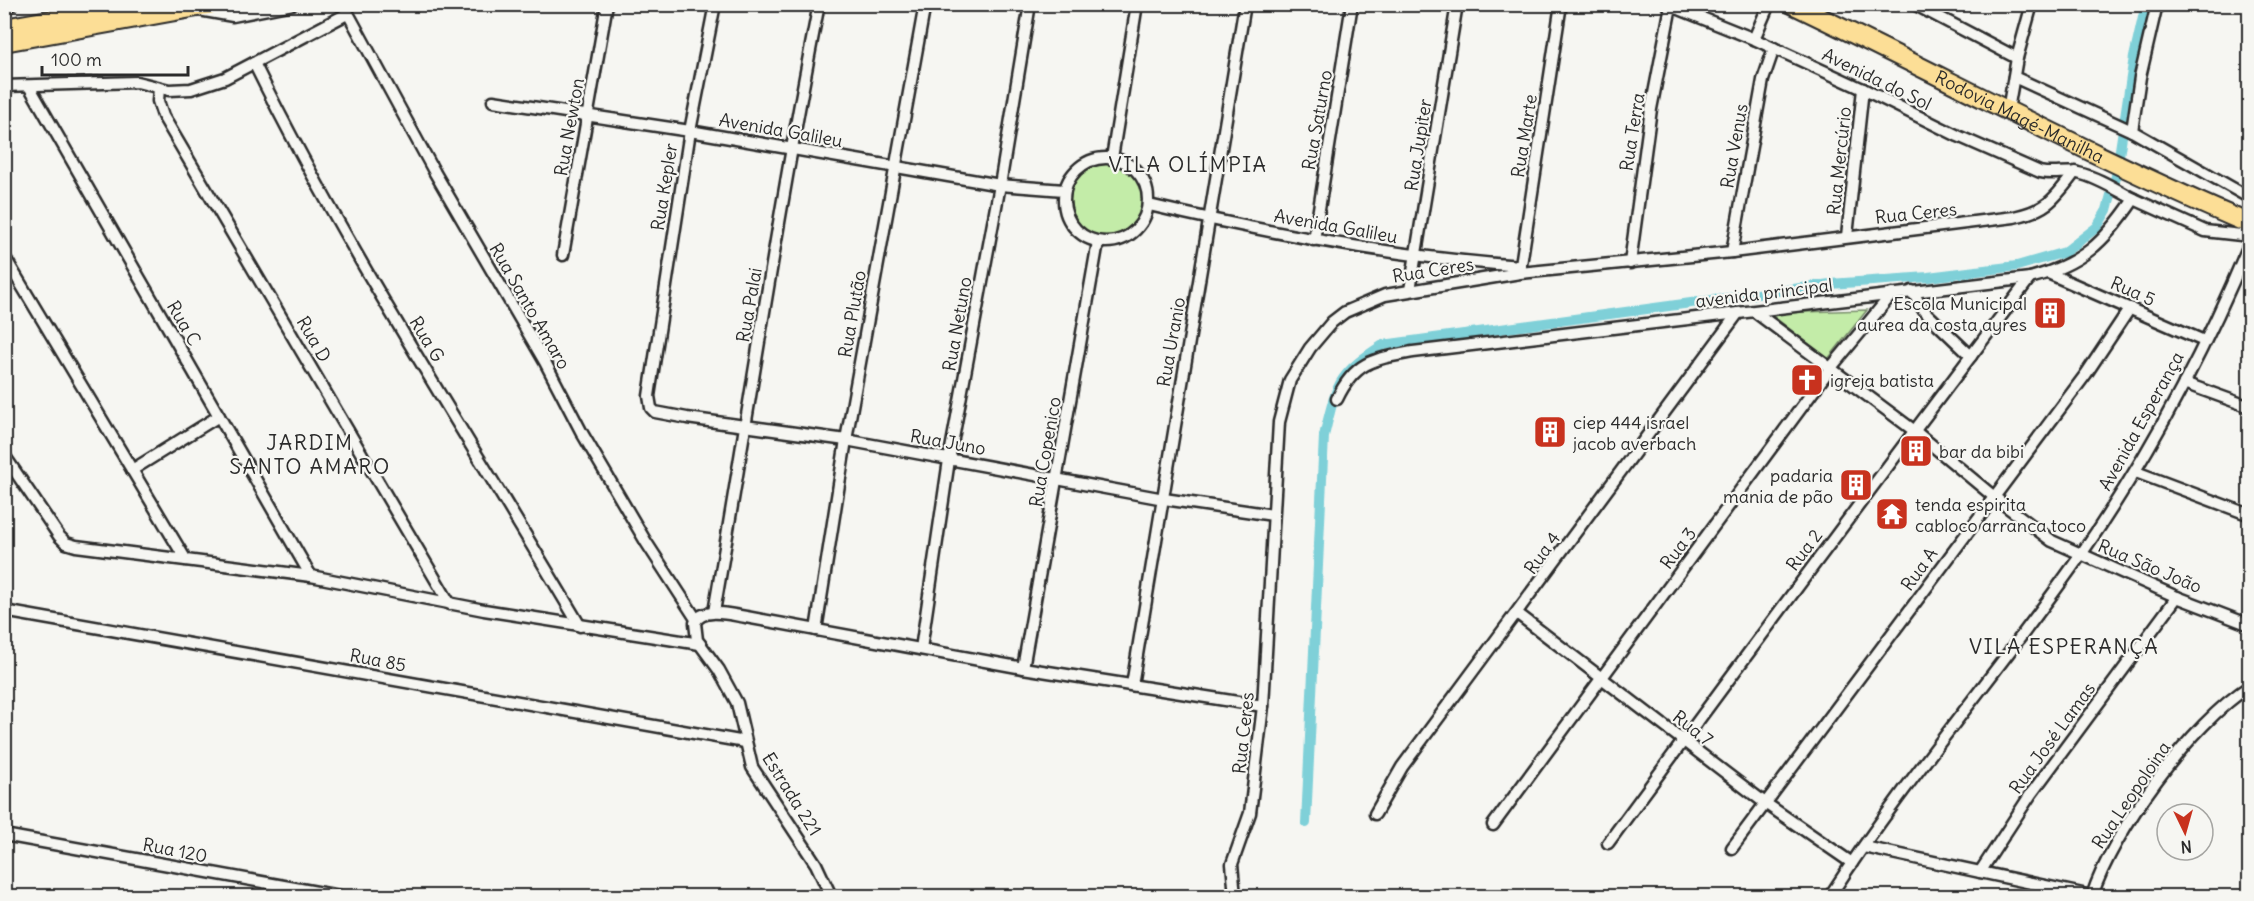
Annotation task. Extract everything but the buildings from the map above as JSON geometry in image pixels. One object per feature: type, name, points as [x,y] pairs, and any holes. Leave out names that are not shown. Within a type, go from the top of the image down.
[{"type":"highway","points":[[4,28],[139,4]]},
{"type":"highway","points":[[4,42],[214,4]]},
{"type":"highway","name":"Rodovia Magé-Manilha","points":[[1792,4],[2008,110],[2053,135],[2250,224]]},
{"type":"street","points":[[4,8],[12,4]]},
{"type":"street","points":[[196,9],[233,16],[293,4]]},
{"type":"street","name":"Rua Newton","points":[[563,255],[590,114],[607,4]]},
{"type":"street","name":"Rua Kepler","points":[[652,376],[690,131],[715,4]]},
{"type":"street","name":"Rua Palai","points":[[714,612],[747,427],[790,148],[819,4]]},
{"type":"street","name":"Rua Plutão","points":[[816,630],[846,440],[925,4]]},
{"type":"street","name":"Rua Netuno","points":[[921,649],[949,460],[1000,185],[1030,4]]},
{"type":"street","points":[[1112,158],[1137,4]]},
{"type":"street","name":"Rua Uranio","points":[[1132,685],[1245,4]]},
{"type":"street","name":"Rua Saturno","points":[[1314,240],[1352,4]]},
{"type":"street","name":"Rua Jupiter","points":[[1410,290],[1457,4]]},
{"type":"street","name":"Rua Marte","points":[[1520,269],[1561,4]]},
{"type":"street","points":[[1754,39],[1769,4]]},
{"type":"street","points":[[1914,4],[1925,7],[2017,58]]},
{"type":"street","points":[[2008,110],[2017,58],[2032,4]]},
{"type":"street","points":[[2128,130],[2157,4]]},
{"type":"street","name":"Avenida do Sol","points":[[1669,5],[1754,39],[1958,136],[2040,172],[2054,175],[2080,174]]},
{"type":"street","name":"Rua Terra","points":[[1630,263],[1651,109],[1669,5]]},
{"type":"street","points":[[4,86],[136,82],[177,90],[209,84],[254,63],[345,9]]},
{"type":"street","name":"Rua Santo Amaro","points":[[345,9],[582,433],[646,542],[696,619]]},
{"type":"street","name":"Rua Venus","points":[[1732,252],[1763,80],[1773,48]]},
{"type":"street","name":"Rua G","points":[[254,63],[292,141],[344,232],[580,626]]},
{"type":"street","points":[[2014,77],[2128,130],[2250,198]]},
{"type":"street","name":"Rua C","points":[[29,86],[310,576]]},
{"type":"street","name":"Rua D","points":[[159,88],[158,101],[163,116],[450,604]]},
{"type":"street","name":"Rua Mercúrio","points":[[1847,236],[1863,89]]},
{"type":"street","name":"Avenida Galileu","points":[[493,101],[590,114],[1000,185],[1064,190]]},
{"type":"street","points":[[1101,158],[1112,158],[1127,163],[1140,174],[1148,189],[1149,205],[1144,220],[1134,232],[1123,238],[1098,242],[1087,239],[1072,227],[1064,209],[1064,190],[1074,172],[1082,165],[1101,158]]},
{"type":"street","points":[[2080,174],[2205,231],[2250,236]]},
{"type":"street","name":"Rua Ceres","points":[[1234,897],[1231,870],[1250,813],[1263,706],[1279,422],[1286,391],[1295,371],[1310,348],[1332,322],[1345,312],[1385,295],[1520,269],[1630,263],[1732,252],[1847,236],[1966,224],[2036,212],[2053,200],[2080,174]]},
{"type":"street","name":"avenida principal","points":[[1337,399],[1357,369],[1378,358],[2030,278],[2073,263],[2095,247],[2107,236],[2134,199]]},
{"type":"street","name":"Avenida Galileu","points":[[1149,205],[1314,240],[1416,257],[1520,269]]},
{"type":"street","name":"Rua Copenico","points":[[1023,668],[1098,242]]},
{"type":"street","name":"Avenida Esperança","points":[[1830,897],[1852,863],[2081,554],[2136,472],[2227,298],[2250,242]]},
{"type":"street","points":[[4,256],[186,560]]},
{"type":"street","name":"Rua 5","points":[[2048,273],[2204,341]]},
{"type":"street","name":"Rua 2","points":[[1608,843],[1748,652],[2030,278]]},
{"type":"street","points":[[1912,291],[1924,310],[1971,356]]},
{"type":"street","name":"Rua 3","points":[[1493,825],[1600,676],[1709,534],[1829,370],[1892,294]]},
{"type":"street","name":"Rua A","points":[[1732,848],[2086,374],[2130,308]]},
{"type":"street","name":"Rua São João","points":[[1755,312],[1829,370],[1916,432],[2052,541],[2177,597],[2250,625]]},
{"type":"street","name":"Rua 4","points":[[1375,814],[1401,767],[1518,614],[1738,313]]},
{"type":"street","name":"Rua Juno","points":[[652,376],[649,402],[655,412],[846,440],[1164,499],[1272,515]]},
{"type":"street","points":[[2184,383],[2250,408]]},
{"type":"street","points":[[132,470],[219,416]]},
{"type":"street","points":[[4,455],[66,543],[85,548],[310,576],[450,604],[700,644]]},
{"type":"street","points":[[2136,472],[2250,515]]},
{"type":"street","name":"Rua José Lamas","points":[[1980,872],[1996,844],[2037,786],[2177,597]]},
{"type":"street","name":"Rua 85","points":[[4,611],[745,742]]},
{"type":"street","points":[[700,644],[696,635],[696,619],[714,612],[1023,668],[1263,706]]},
{"type":"street","name":"Rua 7","points":[[1518,614],[1765,803],[1852,863]]},
{"type":"street","name":"Estrada 221","points":[[700,644],[719,670],[733,695],[745,742],[757,775],[816,864],[831,897]]},
{"type":"street","name":"Rua Leopoloina","points":[[1864,847],[2092,896],[2117,839],[2152,789],[2201,725],[2250,686]]},
{"type":"street","name":"Rua 120","points":[[4,835],[339,897]]},
{"type":"green space","points":[[1106,163],[1120,166],[1132,174],[1140,186],[1143,200],[1140,214],[1132,226],[1120,234],[1106,237],[1092,234],[1080,226],[1072,214],[1069,200],[1072,186],[1080,174],[1092,166]]},
{"type":"green space","points":[[1867,310],[1828,359],[1769,313]]},
{"type":"waterway","points":[[1306,823],[1324,436],[1336,392],[1347,373],[1383,345],[1830,284],[1928,277],[2017,266],[2065,252],[2097,227],[2107,210],[2116,176],[2134,57],[2146,4]]},
{"type":"place","name":"Escola Municipal aurea da costa ayres","points":[[2050,313]]},
{"type":"place","name":"igreja batista","points":[[1807,380]]},
{"type":"place","name":"ciep 444 israel jacob averbach","points":[[1550,432]]},
{"type":"place","name":"bar da bibi","points":[[1916,451]]},
{"type":"place","name":"padaria mania de pão","points":[[1856,485]]},
{"type":"place","name":"tenda espirita cabloco arranca toco","points":[[1892,514]]},
{"type":"district","name":"VILA OLÍMPIA","points":[[1188,164]]},
{"type":"district","name":"JARDIM SANTO AMARO","points":[[310,454]]},
{"type":"district","name":"VILA ESPERANÇA","points":[[2064,646]]}]
